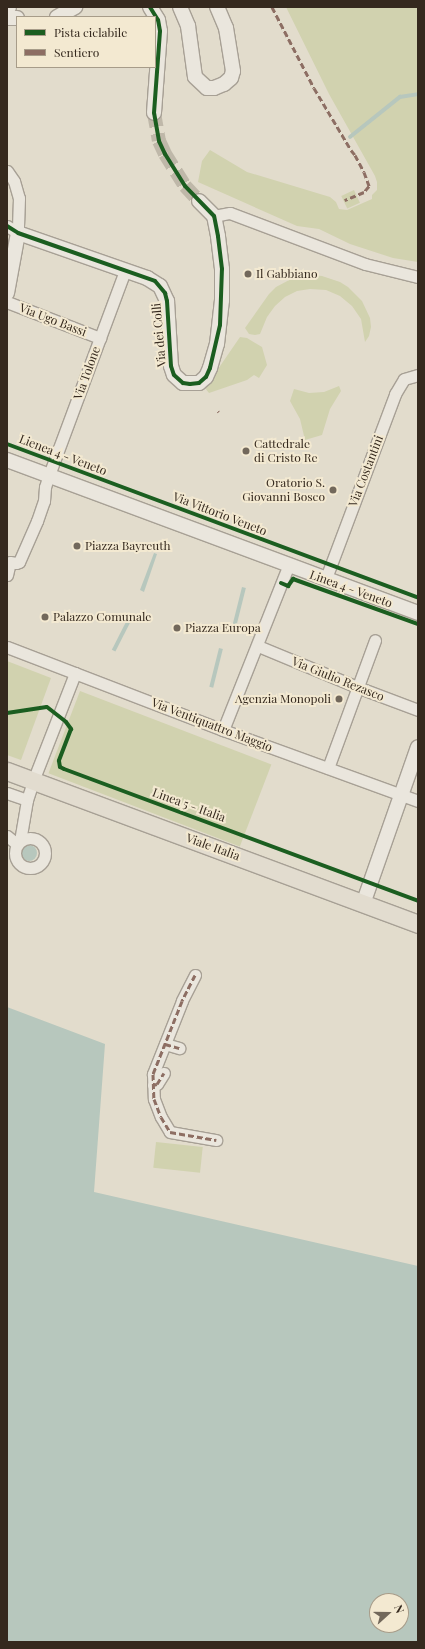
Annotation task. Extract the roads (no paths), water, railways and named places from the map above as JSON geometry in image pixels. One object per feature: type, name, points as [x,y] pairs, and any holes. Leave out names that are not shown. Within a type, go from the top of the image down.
[{"type":"main road","name":"Viale Italia","points":[[7,771],[418,924]]},
{"type":"street","points":[[58,16],[75,7]]},
{"type":"street","points":[[150,7],[156,16]]},
{"type":"street","points":[[180,7],[188,26],[195,77],[207,88],[214,88],[224,84],[231,78],[232,71],[226,28],[217,7]]},
{"type":"street","points":[[154,113],[160,32],[156,17]]},
{"type":"street","points":[[7,171],[14,181],[19,198],[12,229],[7,294]]},
{"type":"street","points":[[199,201],[214,216],[230,213],[365,264],[418,277]]},
{"type":"street","name":"Via dei Colli","points":[[12,229],[155,281],[165,293],[170,323],[172,372],[176,378],[184,383],[199,383],[206,377],[210,368],[220,325],[222,269],[214,216]]},
{"type":"street","name":"Via Tolone","points":[[7,575],[12,561],[44,501],[45,487],[49,475],[124,270]]},
{"type":"street","name":"Via Ugo Bassi","points":[[7,302],[100,338]]},
{"type":"street","name":"Via Costantini","points":[[326,578],[395,394],[404,379],[418,375]]},
{"type":"street","name":"Via Vittorio Veneto","points":[[7,460],[418,613]]},
{"type":"street","points":[[224,730],[289,564]]},
{"type":"street","points":[[328,768],[375,640]]},
{"type":"street","name":"Via Giulio Rezasco","points":[[258,646],[357,687],[418,710]]},
{"type":"street","name":"Via Ventiquattro Maggio","points":[[7,647],[224,730],[418,801]]},
{"type":"street","points":[[19,843],[27,800],[33,780],[75,673]]},
{"type":"street","points":[[363,904],[418,747]]},
{"type":"street","points":[[7,793],[27,800]]},
{"type":"street","points":[[7,836],[19,843]]},
{"type":"street","points":[[29,838],[38,841],[44,849],[44,859],[37,866],[28,868],[19,864],[9,856],[19,843],[29,838]]},
{"type":"street","points":[[195,975],[182,1001],[153,1074],[154,1099],[161,1117],[170,1132],[216,1140]]},
{"type":"street","points":[[165,1044],[179,1048]]},
{"type":"street","points":[[153,1085],[157,1084],[164,1072]]},
{"type":"waterway","points":[[350,137],[400,97],[418,94]]},
{"type":"tunnel","points":[[154,113],[159,141],[165,154],[185,186],[199,201]]},
{"type":"place","name":"Il Gabbiano","points":[[248,274]]},
{"type":"place","name":"Cattedrale di Cristo Re","points":[[246,451]]},
{"type":"place","name":"Oratorio S. Giovanni Bosco","points":[[333,490]]},
{"type":"place","name":"Piazza Bayreuth","points":[[77,546]]},
{"type":"place","name":"Palazzo Comunale","points":[[45,617]]},
{"type":"place","name":"Piazza Europa","points":[[177,628]]},
{"type":"place","name":"Agenzia Monopoli","points":[[339,699]]}]
